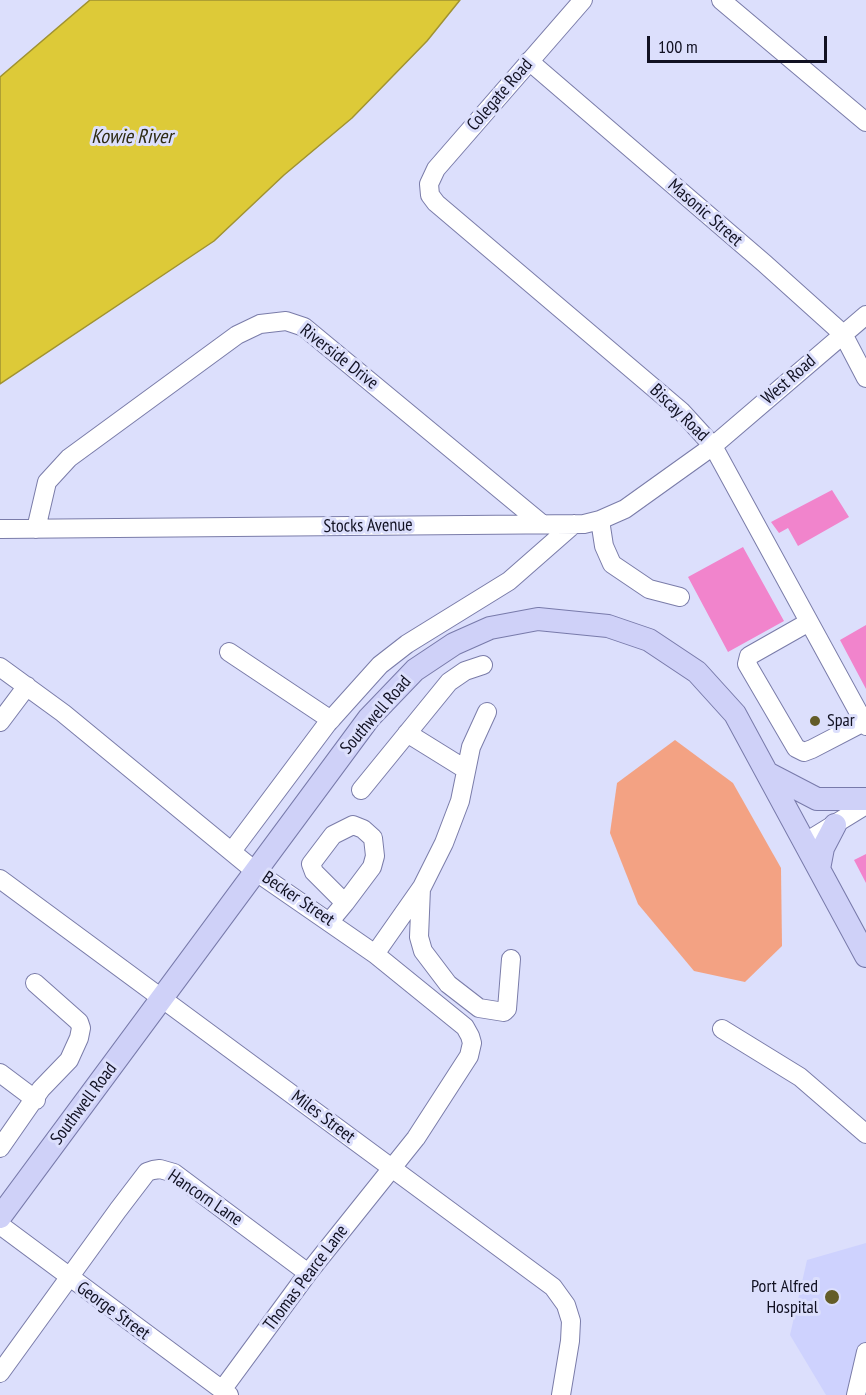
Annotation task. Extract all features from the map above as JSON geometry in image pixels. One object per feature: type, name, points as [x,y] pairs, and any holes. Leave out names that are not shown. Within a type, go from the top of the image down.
[{"type":"main road","name":"Southwell Road","points":[[0,1217],[363,726],[392,692],[415,670],[454,644],[506,624],[538,619],[591,623],[628,632],[667,650],[697,672],[724,700],[769,774],[866,956]]},
{"type":"main road","points":[[769,774],[817,799],[866,799]]},
{"type":"main road","points":[[819,869],[823,848],[835,825]]},
{"type":"street","name":"Colegate Road","points":[[430,195],[429,184],[436,169],[583,0]]},
{"type":"street","points":[[721,0],[866,122]]},
{"type":"street","name":"Masonic Street","points":[[529,62],[764,263],[843,334],[866,378]]},
{"type":"street","name":"Biscay Road","points":[[430,195],[436,203],[681,411],[713,446],[865,724]]},
{"type":"street","name":"West Road","points":[[713,446],[866,315]]},
{"type":"street","name":"Riverside Drive","points":[[36,529],[46,482],[69,458],[237,335],[261,324],[286,321],[304,327],[542,524]]},
{"type":"street","name":"Stocks Avenue","points":[[0,529],[574,524],[600,520],[625,509],[713,446]]},
{"type":"street","points":[[600,520],[606,553],[612,564],[649,589],[680,597]]},
{"type":"street","name":"Southwell Road","points":[[232,851],[331,720],[380,665],[407,644],[509,581],[574,524]]},
{"type":"street","points":[[809,622],[749,656],[747,664],[796,748],[804,752],[865,724]]},
{"type":"street","points":[[229,651],[331,720]]},
{"type":"street","points":[[361,790],[449,682],[465,671],[483,665]]},
{"type":"street","name":"Becker Street","points":[[0,667],[72,719],[255,871],[375,954],[465,1027],[472,1043],[469,1056],[416,1138],[390,1167]]},
{"type":"street","points":[[0,722],[27,686]]},
{"type":"street","points":[[375,954],[422,887],[454,823],[471,747],[487,712]]},
{"type":"street","points":[[407,733],[465,769]]},
{"type":"street","points":[[804,843],[866,805]]},
{"type":"street","name":"Miles Street","points":[[0,879],[553,1287],[566,1305],[571,1321],[561,1395]]},
{"type":"street","points":[[422,887],[420,937],[423,951],[448,984],[479,1008],[504,1012],[507,1009],[511,959]]},
{"type":"street","points":[[330,921],[345,903]]},
{"type":"street","points":[[0,1148],[36,1100],[41,1089],[73,1054],[81,1028],[73,1015],[35,983]]},
{"type":"street","points":[[722,1029],[800,1077],[866,1134]]},
{"type":"street","points":[[0,1073],[36,1100]]},
{"type":"street","name":"Thomas Pearce Lane","points":[[225,1393],[308,1273],[390,1167]]},
{"type":"street","name":"Hancorn Lane","points":[[70,1279],[147,1172],[160,1168],[174,1173],[308,1273]]},
{"type":"street","name":"George Street","points":[[0,1225],[225,1393]]},
{"type":"street","points":[[0,1374],[70,1279]]},
{"type":"street","points":[[856,1395],[866,1352]]},
{"type":"shaded area","points":[[675,740],[733,783],[781,868],[782,946],[745,982],[694,971],[638,904],[610,833],[617,783]]},
{"type":"shaded area","name":"Port Alfred Hospital","points":[[866,1243],[866,1395],[826,1395],[790,1335],[807,1260]]},
{"type":"water","name":"Kowie River","points":[[90,0],[460,0],[427,41],[352,118],[284,175],[214,241],[0,384],[0,77]]},
{"type":"building","points":[[832,490],[849,517],[798,546],[788,528],[779,533],[771,522]]},
{"type":"building","points":[[743,547],[784,621],[728,652],[688,577]]},
{"type":"building","points":[[866,625],[866,689],[840,640]]},
{"type":"building","points":[[866,854],[866,883],[854,860]]},
{"type":"place","name":"Spar","points":[[815,721]]},
{"type":"place","name":"Port Alfred Hospital","points":[[832,1297]]}]
